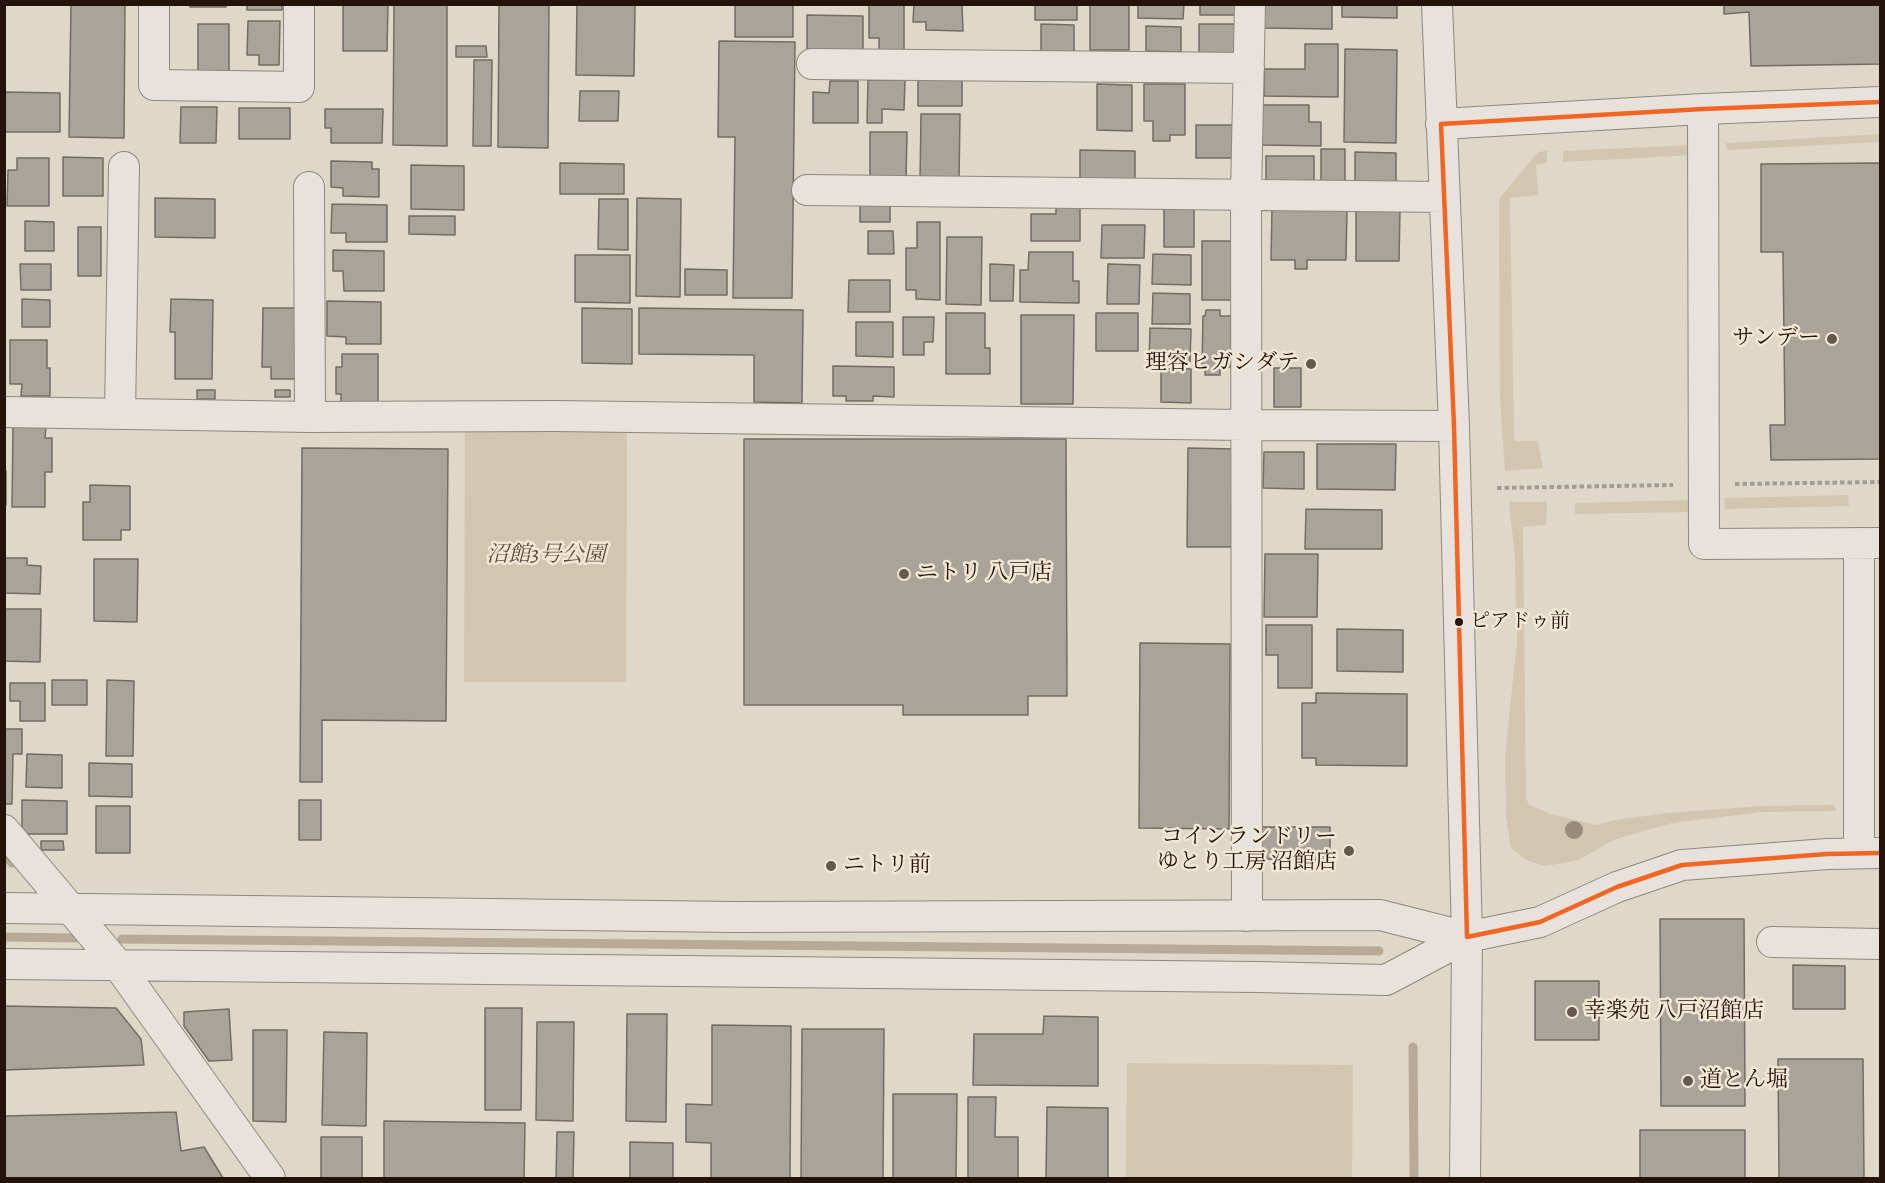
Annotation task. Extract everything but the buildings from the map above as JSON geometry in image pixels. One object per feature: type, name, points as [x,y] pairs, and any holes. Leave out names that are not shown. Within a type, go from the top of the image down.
[{"type":"street","points":[[154,4],[154,85],[299,87],[299,4]]},
{"type":"street","points":[[1247,916],[1245,425],[1250,4]]},
{"type":"street","points":[[1437,4],[1454,426],[1467,938],[1465,1179]]},
{"type":"street","points":[[812,64],[1249,68]]},
{"type":"street","points":[[1441,124],[1703,109],[1881,102]]},
{"type":"street","points":[[4,964],[1235,976],[1386,980],[1467,938],[1540,922],[1617,887],[1682,865],[1870,853],[1870,543],[1704,544],[1703,109]]},
{"type":"street","points":[[120,414],[124,167]]},
{"type":"street","points":[[309,187],[310,417]]},
{"type":"street","points":[[807,190],[1444,197]]},
{"type":"street","points":[[4,412],[310,417],[555,416],[1454,426]]},
{"type":"street","points":[[4,830],[118,965],[270,1179]]},
{"type":"street","points":[[4,908],[736,917],[1380,915],[1467,938]]},
{"type":"street","points":[[1772,942],[1881,944]]},
{"type":"green space","points":[[1880,134],[1880,142],[1727,150],[1726,143]]},
{"type":"green space","points":[[1692,145],[1693,155],[1563,162],[1563,151]]},
{"type":"green space","points":[[1547,151],[1547,163],[1536,165],[1538,195],[1510,198],[1514,441],[1538,441],[1543,468],[1505,471],[1500,398],[1499,199],[1538,152]]},
{"type":"green space","name":"沼館3号公園","points":[[465,428],[627,430],[626,682],[464,682]]},
{"type":"green space","points":[[1848,495],[1849,506],[1725,509],[1724,498]]},
{"type":"green space","points":[[1693,500],[1693,512],[1575,514],[1575,503]]},
{"type":"green space","points":[[1509,502],[1547,502],[1546,525],[1523,527],[1524,608],[1516,608],[1515,557]]},
{"type":"green space","points":[[1517,621],[1524,621],[1526,798],[1529,805],[1553,815],[1597,825],[1615,820],[1668,813],[1761,806],[1835,805],[1836,811],[1762,812],[1672,823],[1616,839],[1578,860],[1546,866],[1528,861],[1511,848],[1506,817],[1505,755],[1517,642]]},
{"type":"green space","points":[[1127,1063],[1353,1065],[1352,1178],[1126,1178]]},
{"type":"waterway","points":[[4,854],[12,863]]},
{"type":"waterway","points":[[4,937],[75,938]]},
{"type":"waterway","points":[[122,939],[1379,951]]},
{"type":"waterway","points":[[1413,1047],[1414,1178]]},
{"type":"transit line","points":[[1880,102],[1703,109],[1441,124],[1454,426],[1467,937],[1540,922],[1617,887],[1682,865],[1827,854],[1880,853]]},
{"type":"place","name":"サンデー","points":[[1832,339]]},
{"type":"place","name":"理容ヒガシダテ","points":[[1311,364]]},
{"type":"place","name":"ニトリ 八戸店","points":[[904,574]]},
{"type":"place","name":"ピアドゥ前","points":[[1459,622]]},
{"type":"place","name":"コインランドリー ゆとり工房 沼館店","points":[[1349,851]]},
{"type":"place","name":"ニトリ前","points":[[831,866]]},
{"type":"place","name":"幸楽苑 八戸沼館店","points":[[1572,1012]]},
{"type":"place","name":"道とん堀","points":[[1688,1081]]}]
